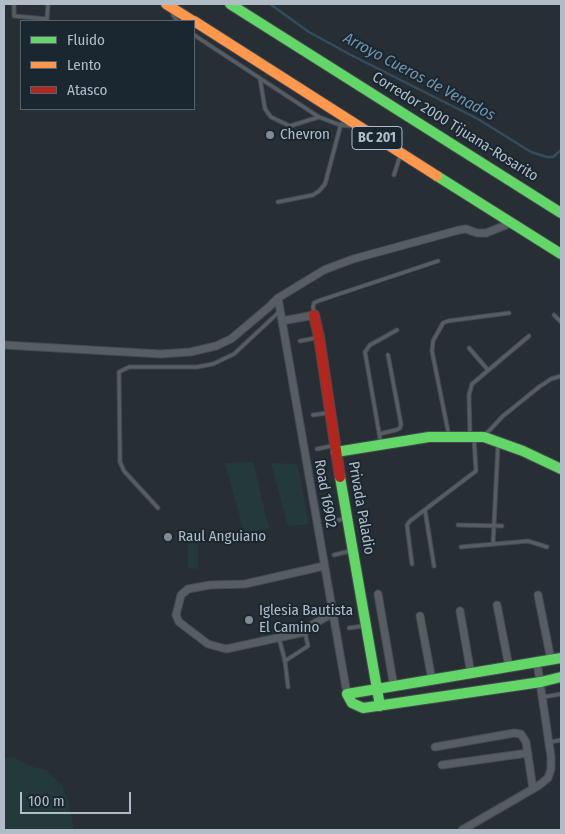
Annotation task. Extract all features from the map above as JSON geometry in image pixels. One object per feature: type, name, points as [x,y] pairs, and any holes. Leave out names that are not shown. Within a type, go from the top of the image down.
[{"type":"main road","name":"BC 201","points":[[167,4],[176,18]]},
{"type":"main road","name":"Corredor 2000 Tijuana-Rosarito","points":[[230,4],[561,213]]},
{"type":"main road","name":"BC 201","points":[[195,22],[342,121],[358,126],[561,254]]},
{"type":"main road","name":"Privada Paladio","points":[[314,315],[319,337],[335,449],[380,706]]},
{"type":"main road","points":[[335,449],[380,439],[476,436],[523,451],[561,469]]},
{"type":"main road","points":[[561,658],[347,694],[352,703],[360,708],[541,682],[561,677]]},
{"type":"street","points":[[4,345],[145,353],[190,352],[216,346],[231,339],[278,298],[324,270],[353,259],[459,230],[466,229],[477,233],[486,233],[512,223]]},
{"type":"street","name":"Road 16902","points":[[278,298],[347,694]]},
{"type":"street","points":[[282,321],[314,315]]},
{"type":"street","points":[[324,566],[245,584],[210,585],[188,589],[181,595],[176,615],[177,619],[208,644],[226,649],[305,632],[310,626],[333,613]]},
{"type":"street","points":[[378,594],[394,687]]},
{"type":"street","points":[[538,594],[550,660]]},
{"type":"street","points":[[497,605],[509,667]]},
{"type":"street","points":[[460,611],[471,674]]},
{"type":"street","points":[[420,616],[432,680]]},
{"type":"street","points":[[462,830],[544,782],[550,774],[552,763],[537,662]]},
{"type":"street","points":[[435,747],[514,733],[520,734],[525,738],[533,789]]},
{"type":"street","points":[[442,765],[528,753]]},
{"type":"lane","points":[[14,4],[14,16],[47,19],[48,4]]},
{"type":"lane","points":[[195,36],[319,117],[342,121],[325,184],[320,191],[313,195],[278,202]]},
{"type":"lane","points":[[260,78],[265,109],[271,116],[290,126],[319,117]]},
{"type":"lane","points":[[394,175],[401,153]]},
{"type":"lane","points":[[314,315],[314,303],[318,301],[438,261]]},
{"type":"lane","points":[[158,508],[124,471],[120,462],[120,372],[129,367],[197,367],[214,364],[234,354],[280,311]]},
{"type":"lane","points":[[449,436],[432,351],[434,340],[443,323],[448,321],[509,313]]},
{"type":"lane","points":[[554,315],[561,322]]},
{"type":"lane","points":[[388,355],[401,424],[400,428],[380,439],[365,352],[370,345],[397,330]]},
{"type":"lane","points":[[412,564],[408,525],[410,521],[476,470],[476,436],[470,389],[472,384],[529,336]]},
{"type":"lane","points":[[300,341],[319,337]]},
{"type":"lane","points":[[469,348],[488,370]]},
{"type":"lane","points":[[476,436],[539,386],[561,376]]},
{"type":"lane","points":[[313,415],[330,412]]},
{"type":"lane","points":[[494,544],[498,442]]},
{"type":"lane","points":[[317,449],[335,449]]},
{"type":"lane","points":[[425,510],[434,566]]},
{"type":"lane","points":[[329,522],[347,518]]},
{"type":"lane","points":[[458,525],[502,526]]},
{"type":"lane","points":[[461,547],[528,541],[548,547]]},
{"type":"lane","points":[[334,555],[353,551]]},
{"type":"lane","points":[[349,628],[366,625]]},
{"type":"lane","points":[[285,660],[308,646],[305,632]]},
{"type":"lane","points":[[279,637],[285,660],[288,687]]},
{"type":"lane","points":[[543,697],[561,694]]},
{"type":"lane","points":[[549,742],[561,740]]},
{"type":"green space","points":[[253,462],[269,529],[244,532],[225,463]]},
{"type":"green space","points":[[271,463],[297,464],[309,524],[288,526]]},
{"type":"green space","points":[[188,535],[198,535],[198,569],[188,568]]},
{"type":"green space","points":[[12,757],[33,767],[46,770],[63,786],[74,830],[4,830],[4,758]]},
{"type":"waterway","name":"Arroyo Cueros de Venados","points":[[270,4],[309,32],[478,119],[531,152],[553,157],[561,150]]},
{"type":"traffic: fast","points":[[230,4],[561,213]]},
{"type":"traffic: fast","points":[[437,176],[561,254]]},
{"type":"traffic: fast","points":[[336,452],[429,437],[484,437],[523,451],[561,469]]},
{"type":"traffic: fast","points":[[340,477],[380,706]]},
{"type":"traffic: fast","points":[[561,658],[347,694],[352,703],[363,708],[541,682],[561,677]]},
{"type":"traffic: slow","points":[[166,4],[191,20]]},
{"type":"traffic: slow","points":[[195,22],[437,176]]},
{"type":"traffic: jam","points":[[314,315],[340,477]]},
{"type":"place","name":"Chevron","points":[[270,135]]},
{"type":"place","name":"Raul Anguiano","points":[[168,537]]},
{"type":"place","name":"Iglesia Bautista El Camino","points":[[249,620]]}]
